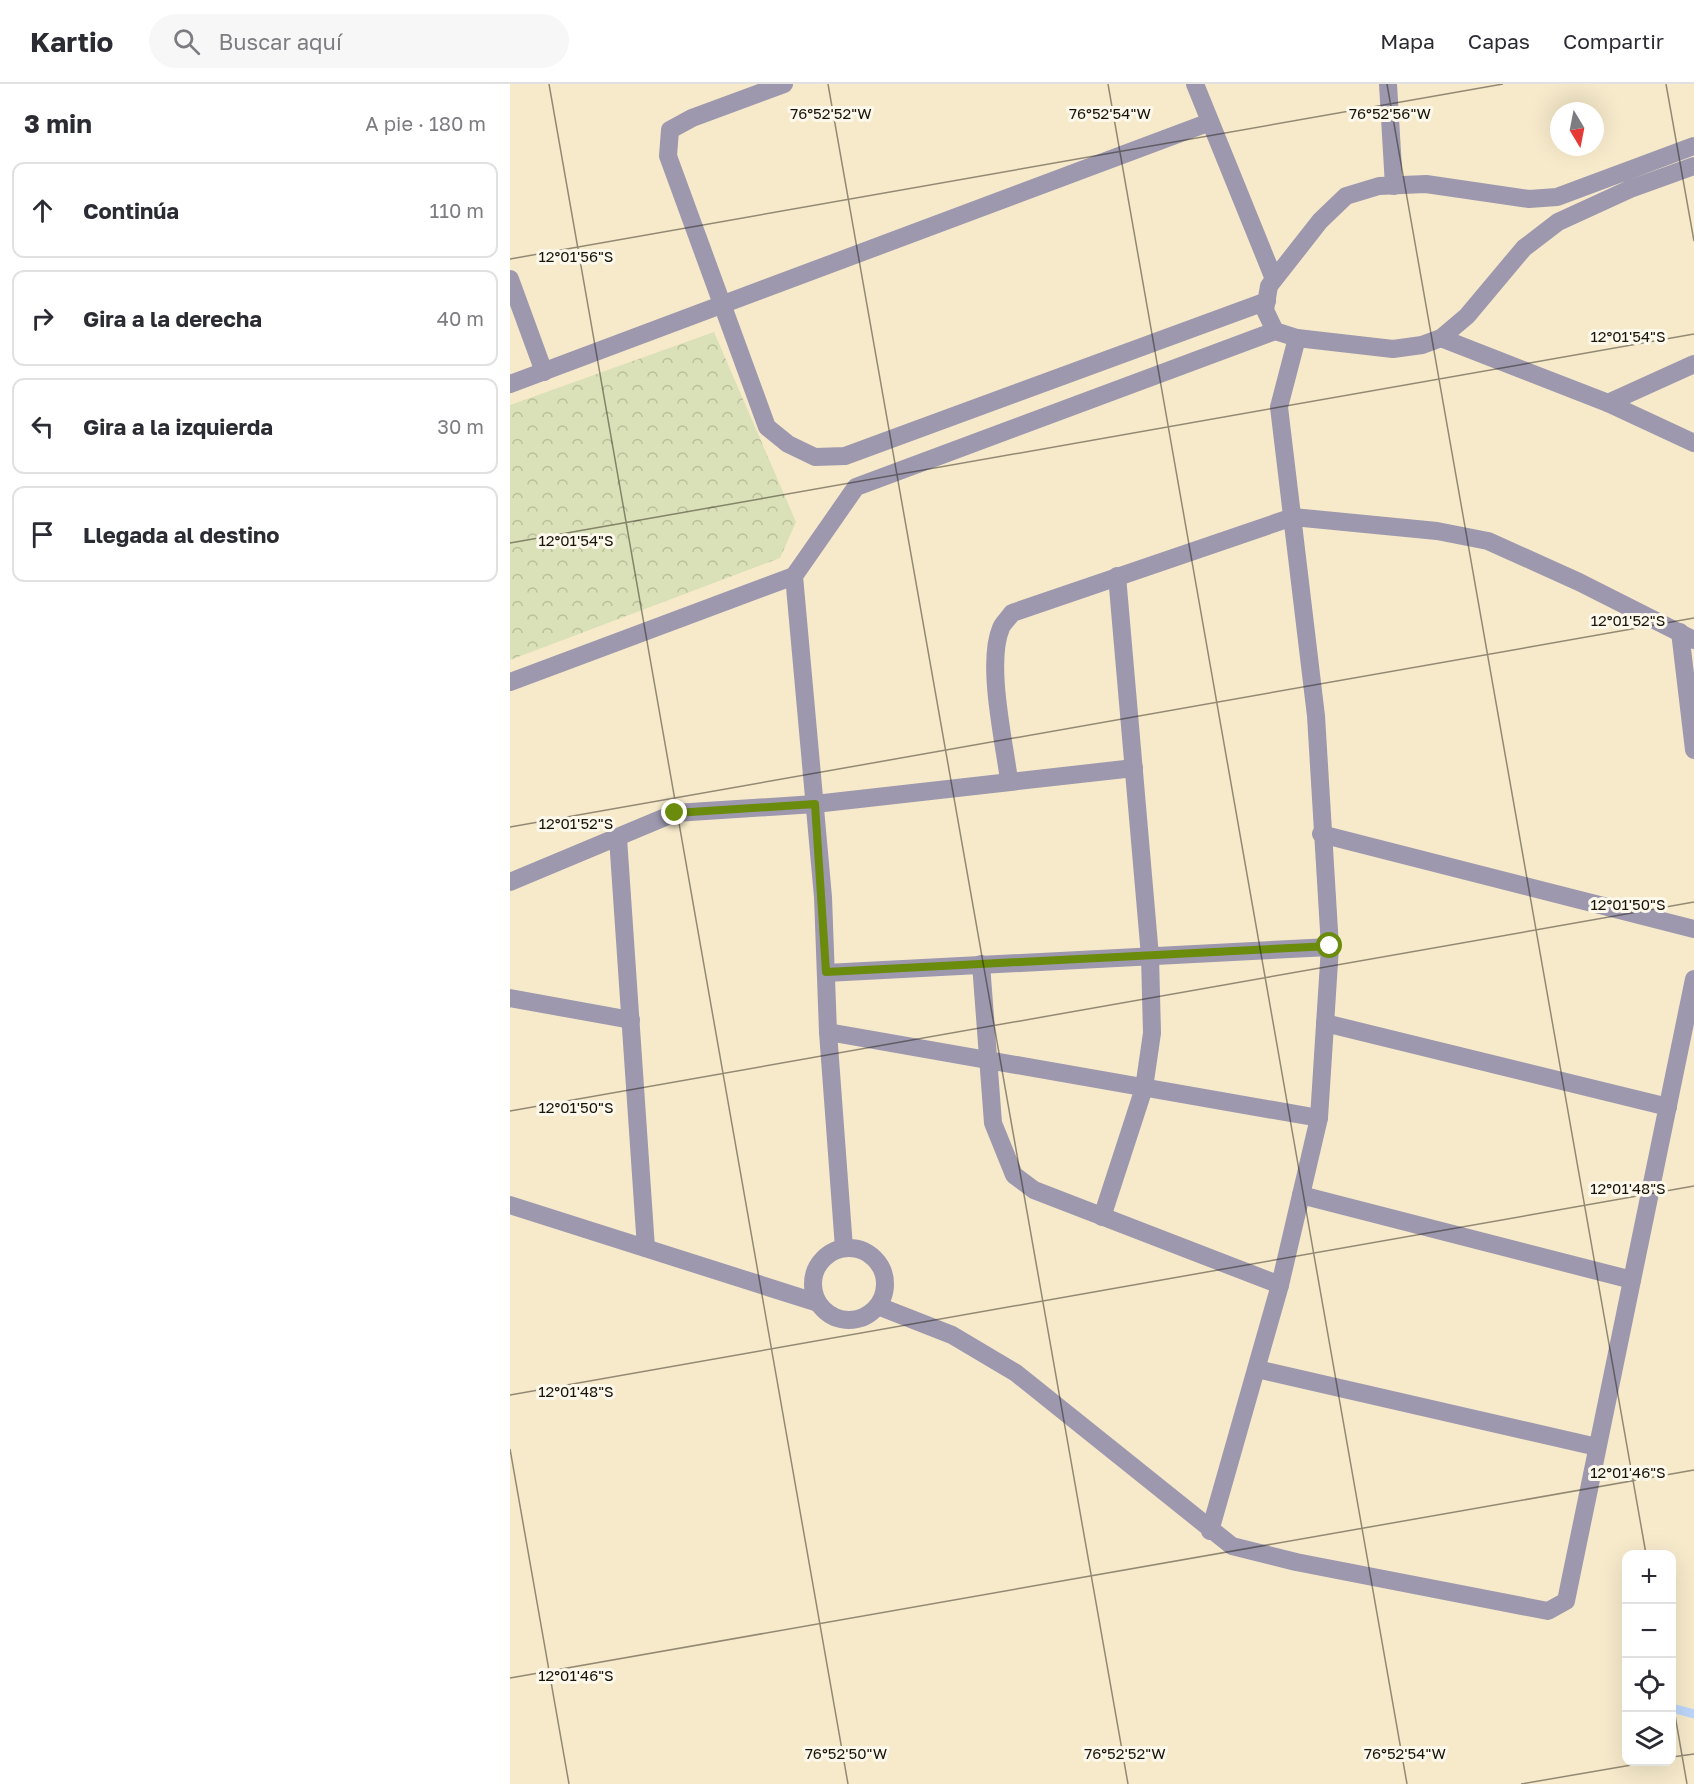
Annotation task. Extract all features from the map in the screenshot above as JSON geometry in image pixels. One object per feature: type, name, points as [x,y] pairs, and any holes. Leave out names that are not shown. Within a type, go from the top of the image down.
[{"type":"street","points":[[784,84],[692,118],[670,130],[668,156],[767,428],[789,444],[815,457],[845,456],[1267,301]]},
{"type":"street","points":[[1195,84],[1274,279]]},
{"type":"street","points":[[1388,84],[1394,186]]},
{"type":"street","points":[[510,384],[1210,122]]},
{"type":"street","points":[[1275,331],[1265,310],[1269,286],[1320,221],[1346,196],[1379,186],[1426,184],[1529,199],[1557,197],[1694,146]]},
{"type":"street","points":[[510,682],[794,576],[856,487],[1275,331],[1297,338],[1393,349],[1422,345],[1441,338],[1467,316],[1524,248],[1558,222],[1630,189],[1694,166]]},
{"type":"street","points":[[510,279],[544,372]]},
{"type":"street","points":[[1210,1531],[1280,1285],[1319,1118],[1330,946],[1321,834],[1316,717],[1279,407],[1297,338]]},
{"type":"street","points":[[1441,338],[1608,403],[1694,443]]},
{"type":"street","points":[[1608,403],[1694,364]]},
{"type":"street","points":[[1009,780],[996,683],[997,648],[1001,627],[1012,613],[1293,517],[1437,531],[1488,541],[1687,636],[1694,750]]},
{"type":"street","points":[[794,576],[815,804],[828,1032],[844,1248]]},
{"type":"street","points":[[1102,1216],[1144,1088],[1152,1034],[1150,956],[1117,576]]},
{"type":"street","points":[[510,882],[675,813],[815,804],[1009,780],[1134,768]]},
{"type":"street","points":[[1321,834],[1694,929]]},
{"type":"street","points":[[618,838],[646,1248]]},
{"type":"street","points":[[826,972],[1330,946]]},
{"type":"street","points":[[981,964],[993,1123],[1014,1175],[1034,1190],[1280,1285]]},
{"type":"street","points":[[878,1306],[952,1335],[1016,1373],[1210,1531],[1232,1546],[1296,1562],[1548,1611],[1566,1601],[1582,1537],[1597,1447],[1694,979]]},
{"type":"street","points":[[510,998],[631,1020]]},
{"type":"street","points":[[1325,1023],[1668,1107]]},
{"type":"street","points":[[828,1032],[1319,1118]]},
{"type":"street","points":[[1301,1195],[1632,1280]]},
{"type":"street","points":[[510,1205],[818,1302]]},
{"type":"street","points":[[844,1248],[868,1252],[877,1260],[885,1282],[878,1306],[859,1319],[847,1320],[825,1311],[813,1291],[816,1268],[832,1251],[844,1248]]},
{"type":"street","points":[[1257,1369],[1597,1447]]},
{"type":"green space","points":[[714,332],[796,522],[780,558],[510,660],[510,405]]},
{"type":"waterway","points":[[1676,1709],[1694,1714]]},
{"type":"route","points":[[675,813],[815,804],[823,897],[826,972],[1330,946]]}]
